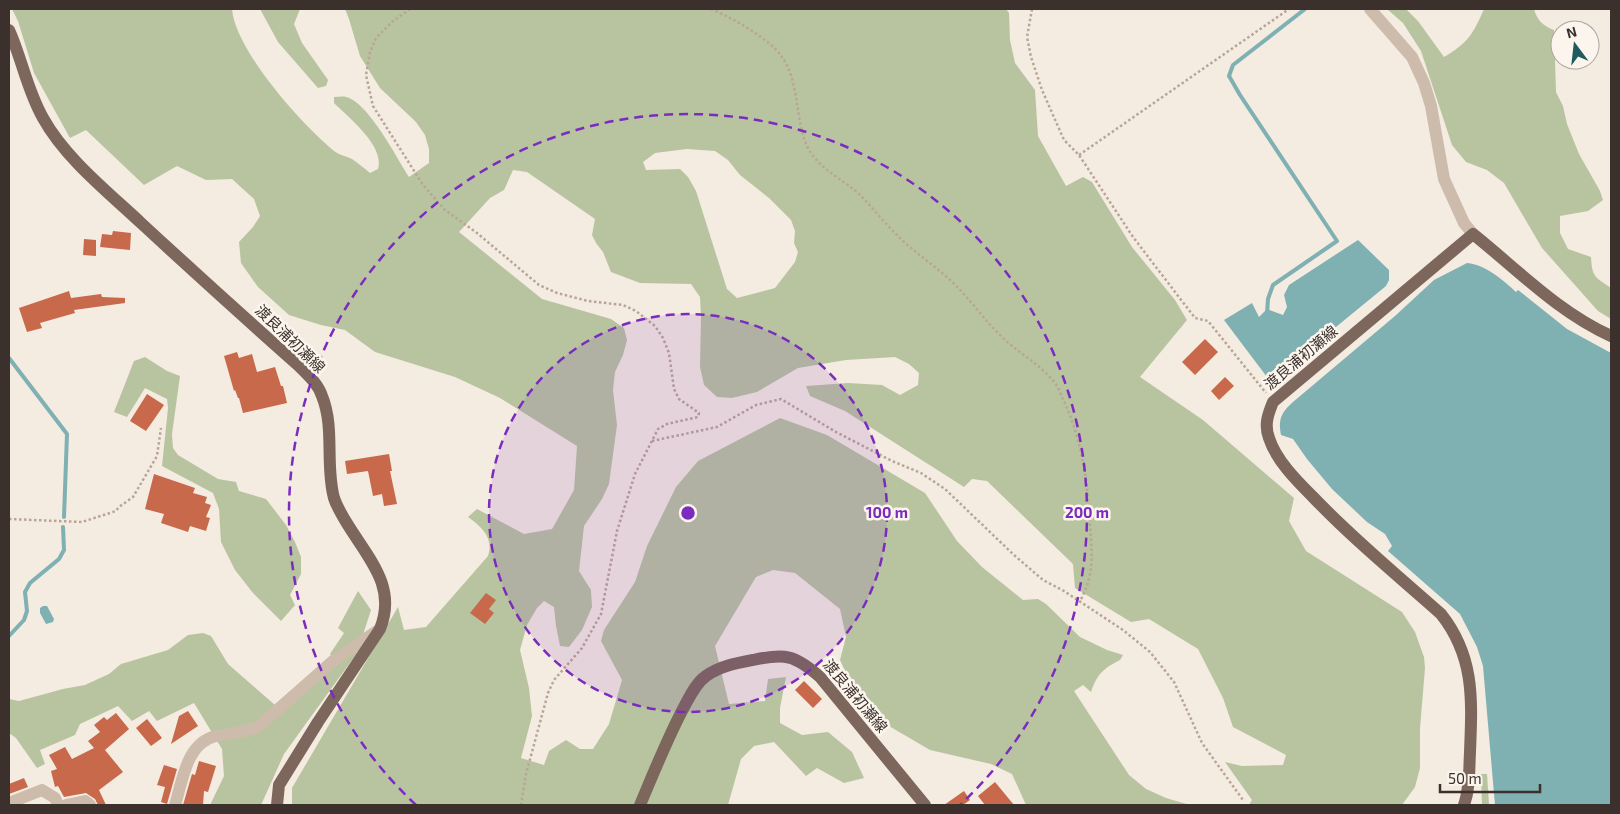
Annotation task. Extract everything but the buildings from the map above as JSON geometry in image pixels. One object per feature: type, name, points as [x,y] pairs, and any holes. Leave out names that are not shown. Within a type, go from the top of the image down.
[{"type":"main road","name":"渡良浦初瀬線","points":[[9,30],[25,78],[43,119],[77,162],[136,219],[314,382],[322,395],[328,418],[330,479],[334,500],[382,583],[387,601],[385,616],[380,628],[284,777],[280,785],[277,805]]},
{"type":"main road","points":[[1473,234],[1574,317],[1611,336]]},
{"type":"main road","name":"渡良浦初瀬線","points":[[1464,805],[1469,785],[1471,686],[1466,658],[1459,642],[1450,625],[1441,614],[1332,517],[1297,480],[1281,460],[1268,438],[1266,424],[1273,402],[1473,234]]},
{"type":"main road","name":"渡良浦初瀬線","points":[[640,805],[674,726],[693,692],[705,676],[736,663],[779,655],[794,658],[807,665],[820,677],[925,805]]},
{"type":"street","points":[[1370,9],[1412,57],[1424,82],[1431,106],[1444,180],[1464,223],[1473,234]]},
{"type":"street","points":[[176,805],[191,755],[202,741],[216,736],[245,732],[258,726],[333,661],[380,628]]},
{"type":"street","points":[[9,803],[42,790],[55,798],[58,805]]},
{"type":"street","points":[[66,805],[85,801],[90,805]]},
{"type":"path","points":[[410,9],[392,22],[376,38],[370,52],[366,75],[373,106],[423,185],[445,210],[477,233],[539,285],[588,301],[623,305],[655,326],[663,338],[669,354],[672,378],[679,399],[699,413],[698,417],[667,424],[658,429],[635,474],[617,532],[600,614],[582,648],[554,680],[548,693],[526,774],[521,805]]},
{"type":"path","points":[[711,9],[743,25],[766,41],[782,57],[796,93],[805,142],[813,157],[840,181],[848,184],[873,208],[900,239],[960,290],[981,316],[1005,340],[1030,359],[1055,384],[1070,413],[1079,444],[1088,497],[1092,566],[1080,601]]},
{"type":"path","points":[[1032,9],[1027,37],[1036,74],[1064,140],[1080,155],[1133,237],[1195,318],[1208,321],[1273,402]]},
{"type":"path","points":[[1080,155],[1289,9]]},
{"type":"path","points":[[652,441],[717,427],[756,405],[781,399],[815,420],[892,461],[921,473],[954,497],[1043,580],[1080,601],[1123,630],[1150,652],[1174,682],[1202,743],[1243,800]]},
{"type":"path","points":[[9,519],[82,522],[116,511],[133,497],[157,456],[161,428]]},
{"type":"green space","points":[[12,9],[232,9],[236,26],[257,65],[272,86],[305,124],[336,152],[352,159],[370,173],[378,169],[379,160],[376,151],[364,133],[334,103],[334,97],[346,97],[355,101],[381,132],[409,177],[429,163],[429,149],[425,135],[416,122],[380,88],[360,56],[345,9],[1006,9],[1009,13],[1010,40],[1015,63],[1035,90],[1038,136],[1066,186],[1083,177],[1092,182],[1132,247],[1175,300],[1187,320],[1140,377],[1203,420],[1294,498],[1289,521],[1306,551],[1402,612],[1415,632],[1424,657],[1425,668],[1420,728],[1420,768],[1415,787],[1402,805],[1249,805],[1252,800],[1225,762],[1242,766],[1283,765],[1286,755],[1233,727],[1223,698],[1198,649],[1149,619],[1131,622],[1075,588],[1073,564],[987,481],[972,479],[964,487],[845,411],[810,396],[806,386],[848,383],[882,385],[900,395],[918,385],[919,373],[909,364],[895,357],[846,360],[798,368],[757,392],[732,398],[717,397],[704,385],[700,367],[700,297],[691,284],[640,283],[611,272],[603,252],[592,235],[595,219],[527,172],[513,170],[504,190],[490,198],[459,232],[542,299],[611,319],[624,328],[627,340],[623,355],[615,372],[613,390],[617,425],[609,484],[602,499],[584,526],[579,571],[591,590],[592,607],[582,630],[569,647],[560,646],[554,607],[544,601],[537,608],[527,625],[520,650],[529,688],[532,716],[521,758],[544,765],[549,751],[566,740],[580,749],[593,749],[609,724],[622,680],[601,641],[604,630],[635,582],[647,546],[676,487],[698,461],[780,418],[827,435],[925,493],[957,541],[982,567],[1023,600],[1038,599],[1046,604],[1080,637],[1107,650],[1123,655],[1120,660],[1102,672],[1091,692],[1083,685],[1074,691],[1129,775],[1146,789],[1166,798],[1190,805],[1026,805],[1012,774],[991,764],[930,750],[889,726],[871,726],[840,660],[846,637],[840,609],[795,573],[773,570],[756,577],[715,646],[729,704],[765,701],[768,679],[786,677],[780,708],[780,723],[802,735],[828,732],[852,752],[864,778],[844,783],[817,768],[806,776],[774,742],[754,746],[741,759],[728,805],[292,805],[292,788],[398,607],[404,630],[426,627],[488,556],[489,544],[486,534],[468,517],[477,509],[524,534],[552,529],[574,490],[577,446],[500,398],[455,377],[375,352],[345,330],[289,315],[258,287],[241,263],[239,242],[260,216],[254,199],[232,179],[206,180],[177,166],[144,185],[86,130],[70,138],[34,73],[18,21]],"holes":[[[687,149],[715,151],[728,160],[740,175],[769,198],[791,220],[795,231],[794,243],[798,252],[795,262],[775,288],[737,298],[727,289],[696,191],[688,177],[680,169],[646,170],[643,162],[655,153]]]},
{"type":"green space","points":[[260,9],[300,9],[294,24],[302,43],[328,80],[326,86],[318,88],[278,42]]},
{"type":"green space","points":[[1387,9],[1406,9],[1418,21],[1444,57],[1459,47],[1469,37],[1484,9],[1534,9],[1541,22],[1550,28],[1550,70],[1555,70],[1556,92],[1563,106],[1567,124],[1579,154],[1600,191],[1603,200],[1588,211],[1560,216],[1560,233],[1568,249],[1591,257],[1595,276],[1611,288],[1611,319],[1598,311],[1542,248],[1504,183],[1487,170],[1466,162],[1452,145],[1421,51],[1403,23]]},
{"type":"green space","points":[[145,357],[167,371],[180,376],[172,434],[173,448],[178,455],[218,479],[236,482],[239,491],[266,499],[286,525],[295,542],[301,557],[301,574],[290,595],[295,605],[281,621],[253,593],[235,570],[221,542],[219,509],[213,493],[162,466],[168,408],[167,399],[145,388],[127,417],[114,412],[134,361]]},
{"type":"green space","points":[[358,591],[371,610],[357,653],[284,754],[261,805],[210,805],[224,776],[222,749],[194,703],[157,721],[149,711],[132,721],[118,706],[80,724],[75,735],[40,750],[45,764],[37,768],[16,738],[9,733],[9,699],[19,701],[85,685],[109,674],[121,664],[168,650],[188,635],[203,633],[211,636],[228,664],[275,705],[338,664],[330,654],[344,633],[338,628]]},
{"type":"green space","points":[[1481,774],[1487,774],[1489,805],[1482,805]]},
{"type":"water","points":[[1358,240],[1389,270],[1389,280],[1386,286],[1270,381],[1224,320],[1252,303],[1259,317],[1267,309],[1283,315],[1287,307],[1284,295],[1289,285]]},
{"type":"water","points":[[1467,263],[1474,264],[1493,273],[1516,292],[1518,290],[1567,329],[1611,353],[1611,805],[1495,805],[1483,666],[1477,647],[1460,614],[1388,551],[1392,546],[1385,534],[1367,522],[1332,489],[1293,439],[1281,435],[1281,417],[1293,402],[1395,316],[1434,280]]},
{"type":"water","points":[[47,606],[54,619],[53,622],[46,624],[40,613],[40,608]]},
{"type":"waterway","points":[[1267,314],[1268,299],[1273,285],[1337,241],[1229,76],[1233,65],[1305,9]]},
{"type":"waterway","points":[[9,358],[67,434],[64,517]]},
{"type":"waterway","points":[[1278,369],[1285,379]]},
{"type":"waterway","points":[[9,636],[24,620],[27,611],[25,592],[30,583],[59,559],[64,550],[63,527]]}]
